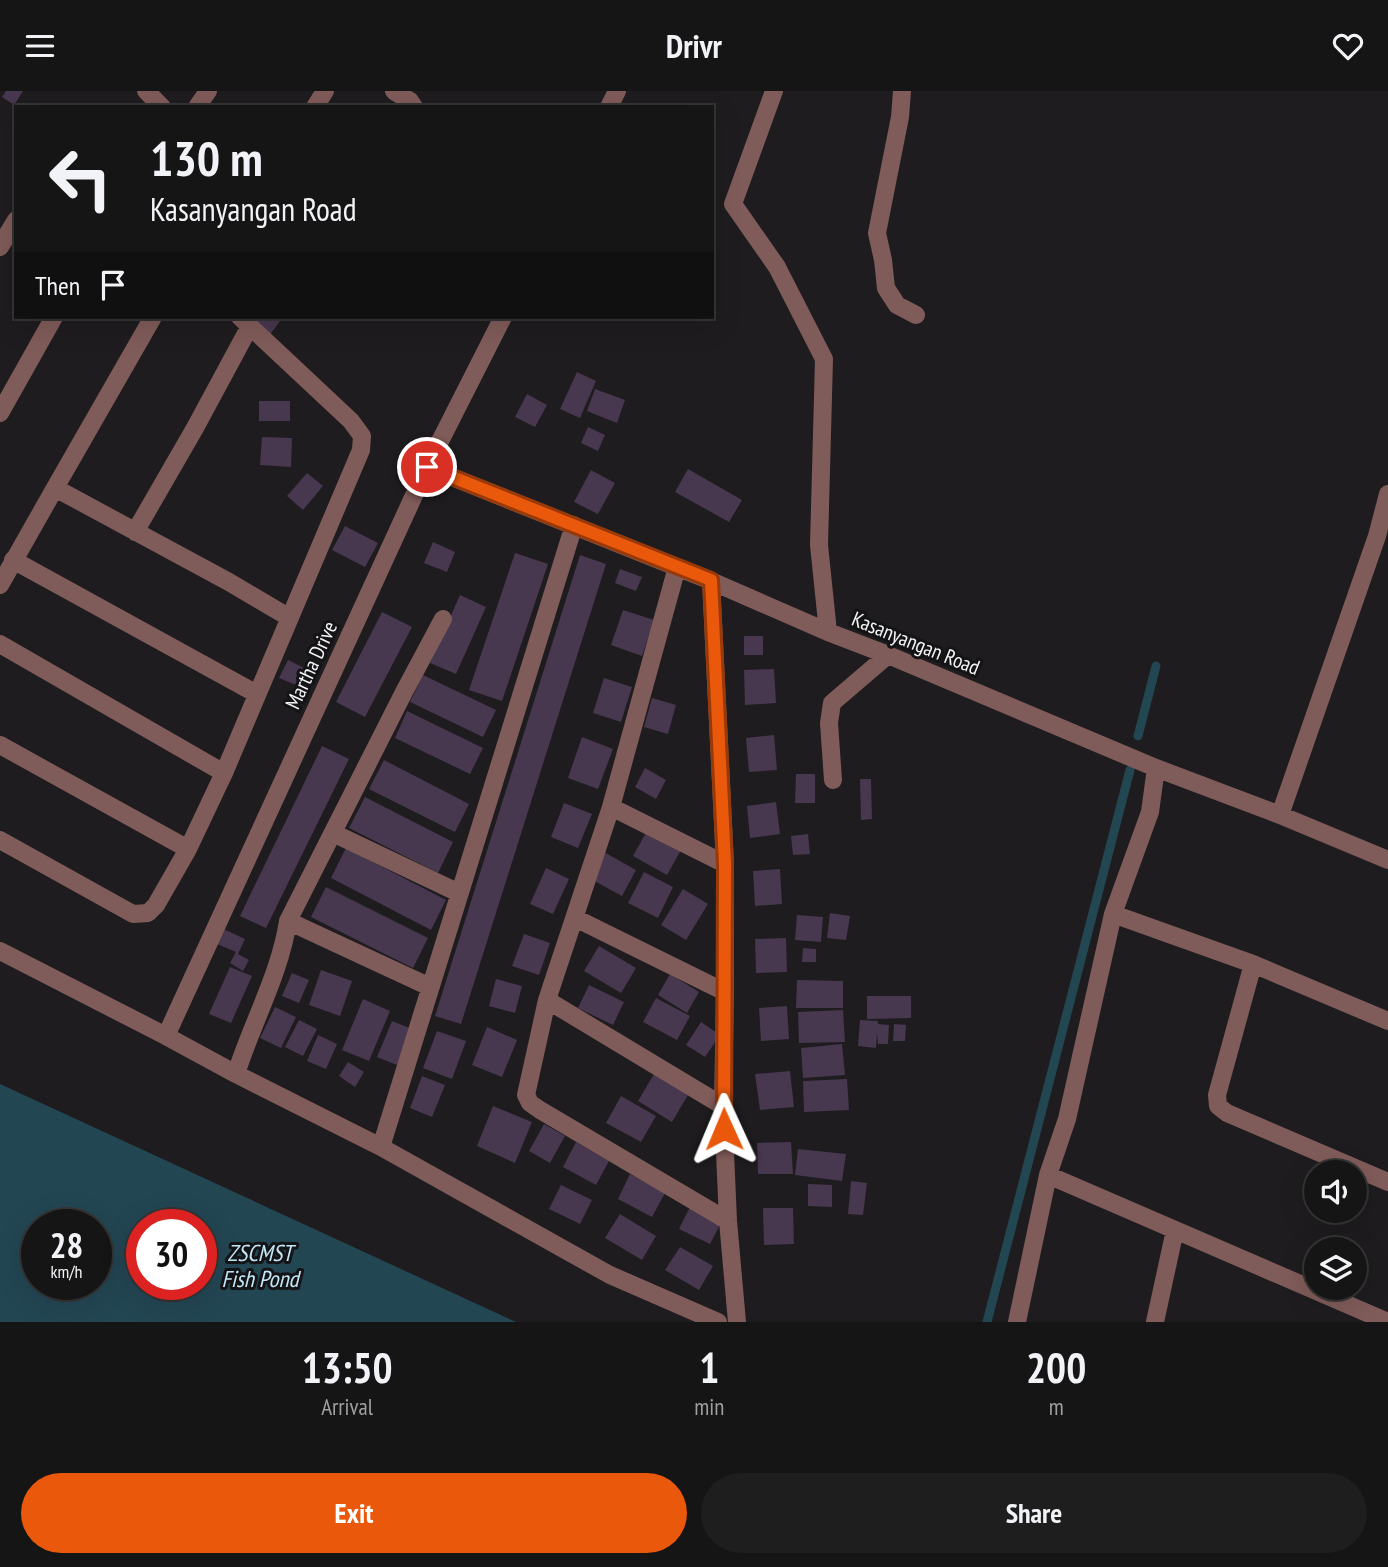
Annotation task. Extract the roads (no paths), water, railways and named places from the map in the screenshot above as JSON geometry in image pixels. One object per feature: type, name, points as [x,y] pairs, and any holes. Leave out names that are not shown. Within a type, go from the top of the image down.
[{"type":"street","points":[[146,91],[160,105]]},
{"type":"street","points":[[394,91],[413,105]]},
{"type":"street","points":[[774,91],[733,204],[777,267],[824,359],[819,545],[828,632]]},
{"type":"street","points":[[902,91],[900,117],[877,233],[886,288],[897,305],[916,315]]},
{"type":"street","points":[[0,247],[14,223]]},
{"type":"street","points":[[0,413],[53,319]]},
{"type":"street","points":[[0,585],[152,319]]},
{"type":"street","name":"Martha Drive","points":[[166,1036],[427,467],[502,319]]},
{"type":"street","points":[[0,840],[133,914],[148,913],[156,905],[188,849],[225,773],[361,450],[362,436],[351,421],[245,321],[195,428],[135,532]]},
{"type":"street","name":"Kasanyangan Road","points":[[427,467],[711,580],[828,632],[1156,768],[1388,860]]},
{"type":"street","points":[[55,488],[290,618]]},
{"type":"street","points":[[1280,815],[1377,536],[1388,494]]},
{"type":"street","points":[[381,1147],[574,525]]},
{"type":"street","points":[[13,560],[257,694]]},
{"type":"street","points":[[677,567],[611,807],[547,1000],[526,1095],[530,1103],[540,1110],[728,1221]]},
{"type":"street","points":[[711,580],[725,864],[723,1106],[728,1221],[737,1322]]},
{"type":"street","points":[[236,1075],[244,1048],[285,946],[288,921],[443,619]]},
{"type":"street","points":[[0,644],[225,773]]},
{"type":"street","points":[[833,780],[829,723],[832,703],[887,655]]},
{"type":"street","points":[[0,745],[188,849]]},
{"type":"street","points":[[1017,1322],[1048,1175],[1067,1119],[1113,914],[1150,812],[1156,768]]},
{"type":"street","points":[[611,807],[725,864]]},
{"type":"street","points":[[333,833],[459,893]]},
{"type":"street","points":[[1113,914],[1253,964],[1388,1021]]},
{"type":"street","points":[[575,918],[725,992]]},
{"type":"street","points":[[288,921],[430,987]]},
{"type":"street","points":[[0,951],[236,1075],[381,1147],[610,1275],[718,1322]]},
{"type":"street","points":[[1253,964],[1217,1095],[1218,1106],[1227,1113],[1388,1182]]},
{"type":"street","points":[[547,1000],[723,1106]]},
{"type":"street","points":[[1048,1175],[1388,1322]]},
{"type":"street","points":[[1155,1322],[1175,1230]]},
{"type":"water","name":"ZSCMST Fish Pond","points":[[0,1084],[516,1322],[0,1322]]},
{"type":"waterway","points":[[1138,736],[1156,666]]},
{"type":"waterway","points":[[987,1322],[1130,770]]}]
